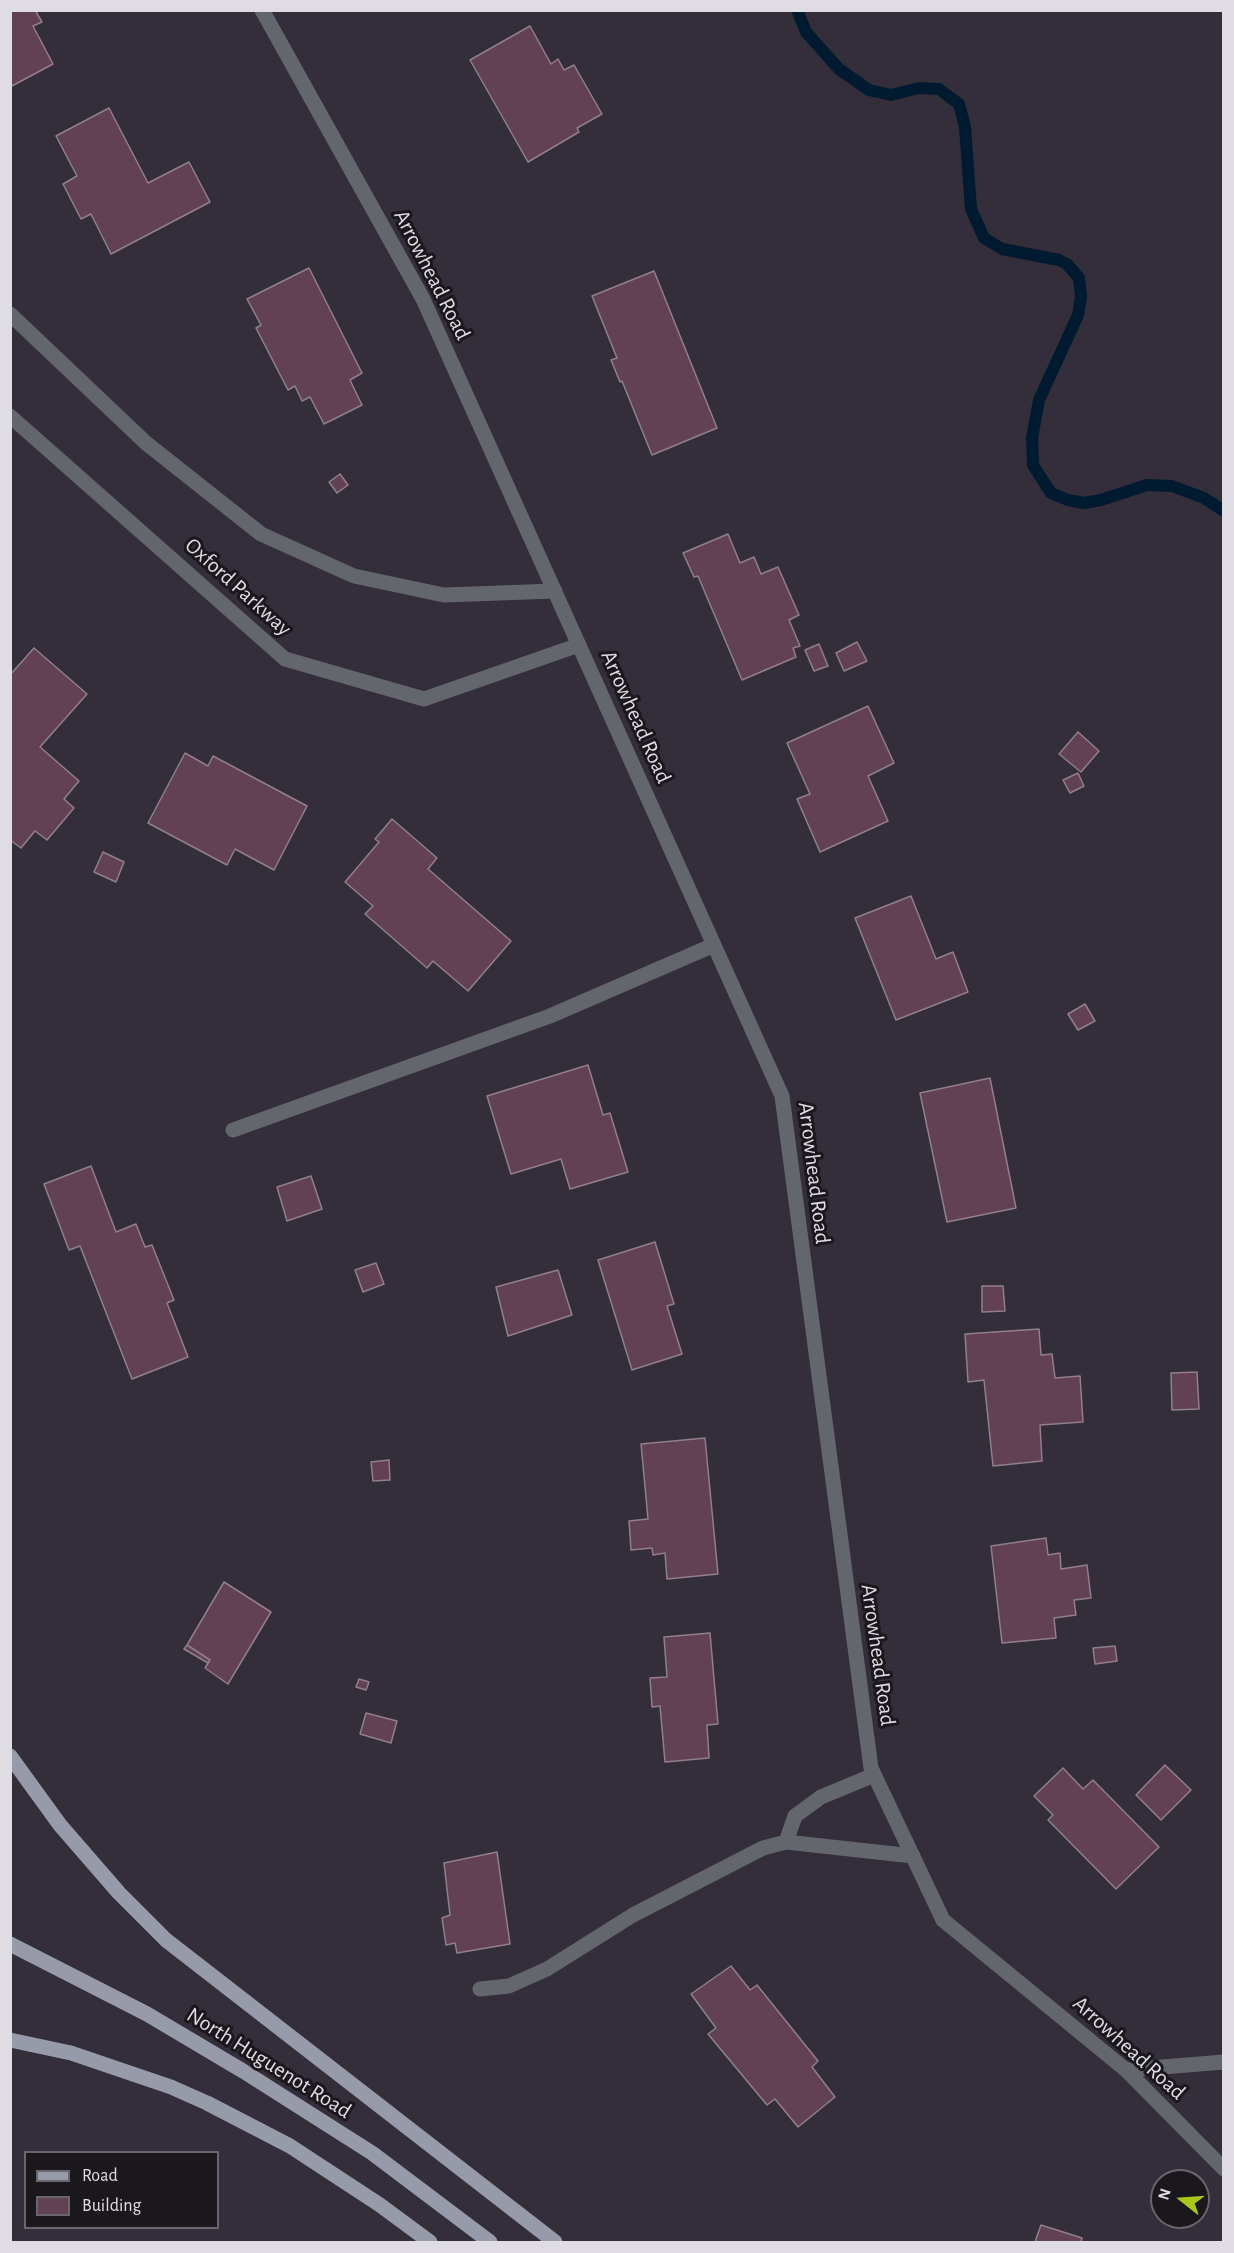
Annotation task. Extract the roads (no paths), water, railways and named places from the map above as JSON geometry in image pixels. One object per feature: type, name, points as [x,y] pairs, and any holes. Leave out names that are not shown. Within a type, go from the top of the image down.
[{"type":"main road","points":[[10,1756],[68,1834],[119,1893],[166,1940],[555,2242]]},
{"type":"main road","name":"North Huguenot Road","points":[[10,1944],[147,2014],[243,2071],[372,2153],[490,2242]]},
{"type":"main road","points":[[10,2040],[72,2053],[171,2087],[207,2103],[290,2146],[380,2205],[430,2242]]},
{"type":"street","name":"Arrowhead Road","points":[[262,10],[423,299],[782,1096],[840,1545],[871,1768],[874,1775],[943,1920],[1126,2070],[1224,2169]]},
{"type":"street","points":[[10,314],[146,443],[261,534],[354,576],[444,595],[555,591]]},
{"type":"street","name":"Oxford Parkway","points":[[10,416],[285,659],[424,699],[579,645]]},
{"type":"street","points":[[233,1130],[550,1016],[714,945]]},
{"type":"street","points":[[786,1842],[795,1816],[820,1797],[874,1775]]},
{"type":"street","points":[[480,1989],[509,1986],[547,1969],[633,1915],[762,1848],[786,1842],[913,1857]]},
{"type":"street","points":[[1126,2070],[1224,2062]]},
{"type":"waterway","points":[[797,10],[806,32],[839,69],[869,90],[891,95],[919,88],[939,89],[959,104],[965,127],[971,209],[984,238],[1002,249],[1059,260],[1067,264],[1079,278],[1081,297],[1078,315],[1039,400],[1032,438],[1033,465],[1051,493],[1084,503],[1147,485],[1172,486],[1204,498],[1224,511]]}]
